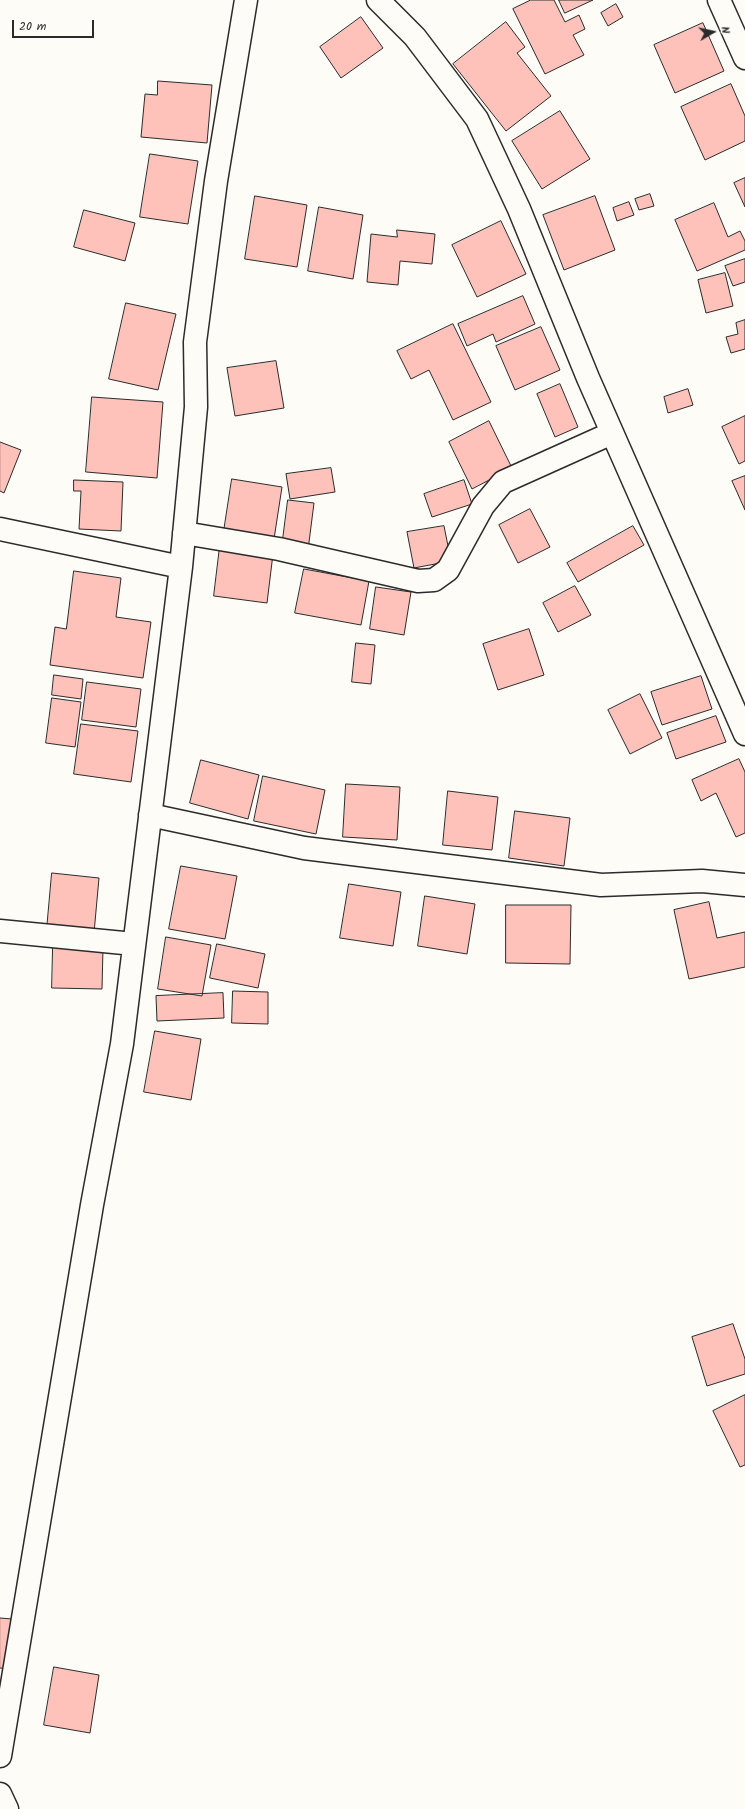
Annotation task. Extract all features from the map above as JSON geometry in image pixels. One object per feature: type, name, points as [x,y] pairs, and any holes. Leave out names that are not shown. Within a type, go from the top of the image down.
[{"type":"street","points":[[0,1756],[90,1213],[122,1044],[181,567],[196,407],[195,342],[216,181],[246,0]]},
{"type":"street","points":[[378,0],[415,37],[477,119],[519,209],[612,433],[745,734]]},
{"type":"street","points":[[719,0],[745,58]]},
{"type":"street","points":[[184,533],[279,549],[418,581],[434,580],[448,570],[483,506],[503,482],[612,433]]},
{"type":"street","points":[[0,529],[181,567]]},
{"type":"street","points":[[150,815],[304,848],[601,885],[702,881],[745,885]]},
{"type":"street","points":[[0,931],[134,944]]},
{"type":"street","points":[[0,1794],[7,1809]]},
{"type":"building","points":[[531,0],[554,0],[565,22],[579,15],[585,29],[573,35],[584,55],[545,74],[513,9]]},
{"type":"building","points":[[559,0],[593,0],[565,13]]},
{"type":"building","points":[[616,4],[623,17],[608,26],[601,13]]},
{"type":"building","points":[[361,17],[383,48],[341,78],[320,47]]},
{"type":"building","points":[[506,22],[525,47],[517,53],[551,96],[506,131],[453,64]]},
{"type":"building","points":[[703,23],[724,71],[675,93],[654,45]]},
{"type":"building","points":[[158,81],[212,85],[207,143],[141,137],[145,94],[157,95]]},
{"type":"building","points":[[731,84],[745,116],[745,141],[705,160],[681,107]]},
{"type":"building","points":[[560,111],[590,159],[542,189],[512,141]]},
{"type":"building","points":[[150,154],[198,161],[188,224],[140,217]]},
{"type":"building","points":[[745,178],[745,207],[734,183]]},
{"type":"building","points":[[650,194],[654,206],[639,210],[635,199]]},
{"type":"building","points":[[255,196],[307,205],[297,267],[245,259]]},
{"type":"building","points":[[595,196],[615,250],[564,270],[543,215]]},
{"type":"building","points":[[629,202],[634,215],[617,221],[613,208]]},
{"type":"building","points":[[714,203],[728,237],[740,231],[745,241],[745,250],[697,271],[675,220]]},
{"type":"building","points":[[319,207],[363,215],[353,279],[308,271]]},
{"type":"building","points":[[84,210],[135,223],[125,261],[74,247]]},
{"type":"building","points":[[501,221],[526,274],[477,297],[452,245]]},
{"type":"building","points":[[397,230],[435,234],[432,264],[400,261],[398,285],[367,282],[371,234],[397,237]]},
{"type":"building","points":[[745,259],[745,282],[733,286],[725,266]]},
{"type":"building","points":[[725,273],[733,306],[706,313],[698,280]]},
{"type":"building","points":[[523,296],[535,324],[496,342],[493,334],[467,346],[458,324]]},
{"type":"building","points":[[126,303],[176,314],[158,390],[109,379]]},
{"type":"building","points":[[745,320],[745,349],[731,353],[726,337],[738,334],[736,323]]},
{"type":"building","points":[[453,324],[491,402],[453,420],[429,370],[411,379],[397,351]]},
{"type":"building","points":[[541,327],[560,370],[515,390],[496,346]]},
{"type":"building","points":[[276,361],[284,408],[235,416],[227,368]]},
{"type":"building","points":[[560,384],[578,427],[555,437],[537,394]]},
{"type":"building","points":[[688,389],[693,405],[668,413],[664,397]]},
{"type":"building","points":[[92,397],[163,402],[157,478],[86,472]]},
{"type":"building","points":[[745,416],[745,461],[739,464],[722,427]]},
{"type":"building","points":[[489,421],[512,468],[472,489],[449,442]]},
{"type":"building","points":[[0,442],[21,450],[4,493],[0,491]]},
{"type":"building","points":[[331,468],[335,492],[290,499],[286,474]]},
{"type":"building","points":[[745,476],[745,510],[732,481]]},
{"type":"building","points":[[232,479],[282,487],[274,539],[224,531]]},
{"type":"building","points":[[74,480],[123,482],[121,531],[79,529],[81,491],[74,491]]},
{"type":"building","points":[[464,480],[472,504],[432,517],[424,494]]},
{"type":"building","points":[[288,500],[314,503],[308,550],[282,547]]},
{"type":"building","points":[[530,509],[550,547],[518,563],[499,525]]},
{"type":"building","points":[[444,526],[451,561],[414,568],[407,532]]},
{"type":"building","points":[[633,526],[644,545],[578,582],[567,563]]},
{"type":"building","points":[[220,546],[273,554],[267,603],[214,596]]},
{"type":"building","points":[[304,569],[369,581],[361,625],[295,613]]},
{"type":"building","points":[[74,571],[121,578],[116,617],[151,622],[143,678],[50,665],[55,627],[66,629]]},
{"type":"building","points":[[575,586],[591,615],[558,632],[543,603]]},
{"type":"building","points":[[376,587],[411,592],[404,635],[370,629]]},
{"type":"building","points":[[529,629],[544,675],[498,690],[483,644]]},
{"type":"building","points":[[356,643],[375,645],[371,684],[352,682]]},
{"type":"building","points":[[54,675],[83,679],[81,699],[52,695]]},
{"type":"building","points":[[701,676],[712,709],[662,725],[651,692]]},
{"type":"building","points":[[87,682],[141,689],[136,727],[82,720]]},
{"type":"building","points":[[640,694],[662,738],[630,754],[608,710]]},
{"type":"building","points":[[52,698],[81,702],[75,747],[46,743]]},
{"type":"building","points":[[716,716],[726,742],[676,759],[667,733]]},
{"type":"building","points":[[81,724],[138,731],[131,782],[74,774]]},
{"type":"building","points":[[739,759],[745,772],[745,833],[736,837],[716,793],[701,801],[692,780]]},
{"type":"building","points":[[201,760],[259,775],[248,819],[190,803]]},
{"type":"building","points":[[263,776],[325,790],[316,834],[254,821]]},
{"type":"building","points":[[346,784],[400,787],[397,840],[343,837]]},
{"type":"building","points":[[448,791],[498,797],[492,850],[443,845]]},
{"type":"building","points":[[515,811],[570,818],[564,866],[509,858]]},
{"type":"building","points":[[181,866],[237,876],[225,939],[169,929]]},
{"type":"building","points":[[52,873],[99,878],[94,933],[47,929]]},
{"type":"building","points":[[349,884],[401,892],[393,946],[340,938]]},
{"type":"building","points":[[425,896],[475,904],[467,954],[418,946]]},
{"type":"building","points":[[709,902],[717,938],[745,932],[745,967],[689,979],[674,910]]},
{"type":"building","points":[[506,905],[571,905],[570,964],[506,963]]},
{"type":"building","points":[[166,937],[211,945],[202,996],[158,989]]},
{"type":"building","points":[[217,944],[265,954],[258,988],[210,978]]},
{"type":"building","points":[[53,947],[103,948],[102,989],[52,988]]},
{"type":"building","points":[[233,991],[268,992],[268,1024],[232,1023]]},
{"type":"building","points":[[223,993],[224,1018],[157,1021],[156,996]]},
{"type":"building","points":[[155,1031],[201,1039],[191,1100],[144,1092]]},
{"type":"building","points":[[733,1324],[745,1359],[745,1374],[707,1386],[692,1337]]},
{"type":"building","points":[[745,1395],[745,1465],[740,1467],[713,1411]]},
{"type":"building","points":[[0,1618],[12,1619],[9,1669],[0,1668]]},
{"type":"building","points":[[54,1667],[99,1675],[90,1733],[44,1725]]}]
